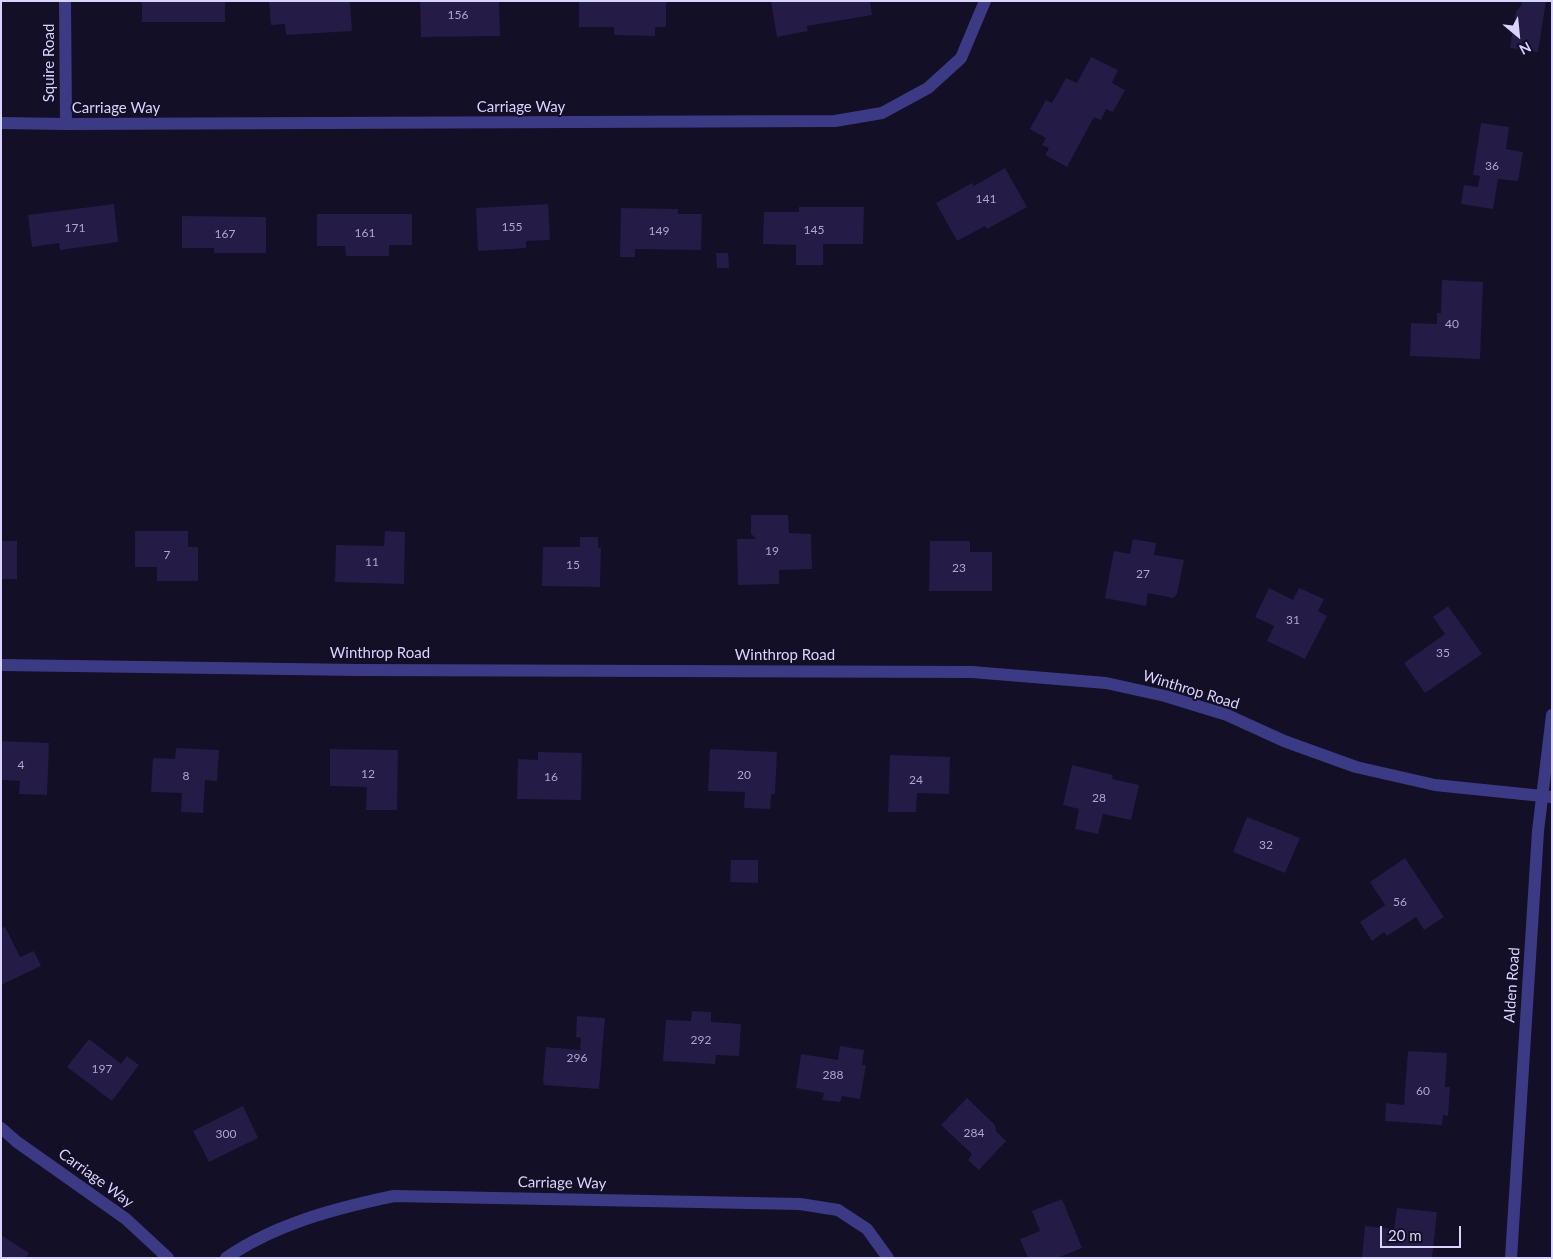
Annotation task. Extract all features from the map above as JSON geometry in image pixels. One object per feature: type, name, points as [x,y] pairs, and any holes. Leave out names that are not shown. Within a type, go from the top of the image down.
[{"type":"street","name":"Squire Road","points":[[65,1],[66,124]]},
{"type":"street","name":"Carriage Way","points":[[1,123],[835,121],[882,113],[928,88],[961,58],[985,1]]},
{"type":"street","name":"Winthrop Road","points":[[1,665],[359,670],[972,672],[1106,683],[1165,696],[1227,715],[1284,741],[1356,767],[1435,785],[1547,796]]},
{"type":"street","name":"Alden Road","points":[[1511,1258],[1538,840],[1547,796],[1552,715]]},
{"type":"street","name":"Carriage Way","points":[[1,1128],[126,1219],[168,1258]]},
{"type":"street","name":"Carriage Way","points":[[226,1258],[243,1246],[302,1220],[354,1204],[394,1196],[800,1204],[838,1210],[867,1229],[888,1258]]},
{"type":"building","points":[[142,1],[225,1],[225,22],[142,22]]},
{"type":"building","points":[[269,1],[350,1],[352,31],[286,35],[285,24],[271,25]]},
{"type":"building","points":[[420,1],[499,1],[500,36],[421,37]]},
{"type":"building","points":[[579,1],[666,1],[666,27],[655,27],[655,36],[614,35],[614,27],[579,27]]},
{"type":"building","points":[[771,1],[870,1],[872,15],[807,26],[808,31],[777,37]]},
{"type":"building","points":[[1522,1],[1546,1],[1538,52],[1510,48],[1516,11],[1521,6]]},
{"type":"building","points":[[1091,57],[1118,70],[1112,83],[1125,90],[1113,112],[1106,109],[1101,120],[1094,117],[1067,167],[1045,155],[1049,148],[1042,145],[1046,138],[1030,129],[1046,100],[1052,103],[1066,78],[1077,83]]},
{"type":"building","points":[[1481,123],[1509,127],[1506,149],[1523,152],[1518,181],[1498,179],[1493,209],[1461,204],[1464,185],[1478,187],[1480,176],[1473,175]]},
{"type":"building","points":[[1005,168],[1027,207],[987,229],[985,226],[957,241],[936,203],[972,183],[974,186]]},
{"type":"building","points":[[114,204],[118,242],[60,250],[59,243],[32,247],[28,215]]},
{"type":"building","points":[[548,204],[550,240],[526,241],[526,248],[478,251],[476,208]]},
{"type":"building","points":[[799,207],[864,207],[863,244],[823,244],[823,265],[796,265],[796,245],[763,244],[764,212],[799,212]]},
{"type":"building","points":[[621,208],[678,209],[678,214],[702,214],[701,250],[635,249],[635,257],[620,257]]},
{"type":"building","points":[[317,214],[412,214],[412,245],[389,245],[389,256],[346,256],[345,246],[317,246]]},
{"type":"building","points":[[182,216],[266,217],[266,253],[214,253],[214,248],[182,248]]},
{"type":"building","points":[[716,253],[728,253],[729,268],[717,268]]},
{"type":"building","points":[[1442,280],[1483,282],[1480,359],[1410,356],[1411,323],[1437,324],[1437,313],[1441,313]]},
{"type":"building","points":[[751,515],[788,515],[789,533],[811,534],[812,569],[779,570],[779,584],[738,585],[737,539],[757,539],[751,534]]},
{"type":"building","points":[[135,531],[188,531],[188,547],[198,547],[198,581],[157,581],[157,567],[135,567]]},
{"type":"building","points":[[385,531],[405,532],[404,584],[335,582],[336,545],[384,546]]},
{"type":"building","points":[[580,537],[598,537],[598,548],[601,548],[600,587],[542,586],[543,547],[580,547]]},
{"type":"building","points":[[1133,539],[1156,543],[1154,555],[1184,560],[1177,594],[1173,598],[1148,593],[1146,606],[1105,598],[1114,551],[1130,554]]},
{"type":"building","points":[[1,541],[17,541],[17,579],[1,579]]},
{"type":"building","points":[[930,541],[970,541],[970,552],[992,552],[992,591],[929,591]]},
{"type":"building","points":[[1269,588],[1293,600],[1299,588],[1324,599],[1318,611],[1327,616],[1305,659],[1267,641],[1274,626],[1255,617]]},
{"type":"building","points":[[1448,606],[1482,654],[1425,693],[1404,663],[1445,634],[1433,617]]},
{"type":"building","points":[[1,741],[49,743],[47,795],[19,794],[20,781],[1,780]]},
{"type":"building","points":[[176,748],[219,750],[217,781],[205,780],[203,813],[181,812],[182,793],[151,792],[153,758],[175,759]]},
{"type":"building","points":[[330,749],[398,750],[397,810],[366,810],[367,787],[330,786]]},
{"type":"building","points":[[710,749],[777,752],[775,794],[771,794],[770,809],[744,808],[745,792],[708,791]]},
{"type":"building","points":[[538,752],[582,753],[581,800],[517,799],[518,759],[538,760]]},
{"type":"building","points":[[890,755],[950,757],[949,794],[917,793],[916,812],[888,812]]},
{"type":"building","points":[[1072,765],[1113,775],[1112,779],[1139,785],[1131,820],[1103,814],[1098,834],[1075,829],[1079,809],[1063,805]]},
{"type":"building","points":[[1247,817],[1300,838],[1285,873],[1233,852]]},
{"type":"building","points":[[1405,858],[1444,917],[1424,930],[1416,917],[1387,936],[1384,932],[1372,941],[1360,922],[1385,905],[1370,882]]},
{"type":"building","points":[[731,860],[758,860],[758,883],[730,882]]},
{"type":"building","points":[[5,927],[20,957],[34,951],[41,966],[1,985],[1,928]]},
{"type":"building","points":[[692,1011],[711,1012],[711,1022],[741,1024],[739,1056],[716,1055],[715,1064],[663,1061],[666,1020],[691,1021]]},
{"type":"building","points":[[577,1016],[605,1018],[599,1089],[544,1085],[546,1047],[580,1050],[581,1038],[576,1037]]},
{"type":"building","points":[[89,1039],[121,1064],[127,1056],[139,1065],[112,1101],[67,1067]]},
{"type":"building","points":[[840,1046],[864,1050],[862,1065],[866,1065],[860,1099],[842,1096],[840,1102],[822,1100],[824,1093],[796,1088],[801,1054],[838,1060]]},
{"type":"building","points":[[1408,1051],[1447,1053],[1445,1087],[1450,1087],[1448,1116],[1443,1115],[1442,1125],[1385,1121],[1386,1103],[1404,1105]]},
{"type":"building","points":[[967,1098],[995,1125],[996,1131],[1006,1141],[979,1170],[968,1160],[972,1154],[941,1125]]},
{"type":"building","points":[[243,1106],[258,1138],[209,1162],[193,1131]]},
{"type":"building","points":[[1062,1199],[1082,1248],[1057,1258],[1028,1258],[1020,1239],[1040,1231],[1032,1211]]},
{"type":"building","points":[[1397,1208],[1437,1212],[1432,1258],[1362,1258],[1365,1226],[1394,1229]]},
{"type":"building","points":[[1,1235],[29,1253],[26,1258],[1,1258]]}]
